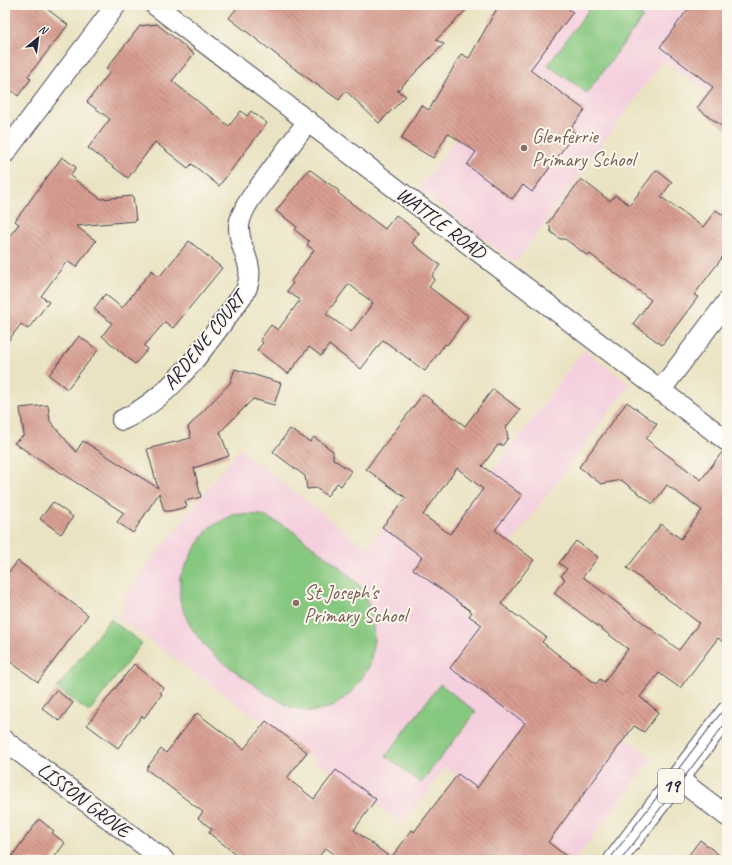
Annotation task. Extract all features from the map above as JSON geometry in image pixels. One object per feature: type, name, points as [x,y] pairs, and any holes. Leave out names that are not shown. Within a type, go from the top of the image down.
[{"type":"main road","name":"19","points":[[615,860],[727,713]]},
{"type":"street","points":[[5,153],[116,5]]},
{"type":"street","name":"WATTLE ROAD","points":[[155,5],[727,441]]},
{"type":"street","name":"ARDENE COURT","points":[[122,420],[149,406],[187,368],[245,292],[249,284],[250,276],[249,266],[239,228],[244,209],[308,121]]},
{"type":"street","points":[[660,391],[727,302]]},
{"type":"street","name":"LISSON GROVE","points":[[5,741],[164,860]]},
{"type":"street","points":[[677,778],[727,816]]},
{"type":"shaded area","name":"Glenferrie Primary School","points":[[555,5],[727,5],[727,107],[664,60],[515,263],[419,189]]},
{"type":"shaded area","name":"St Joseph's Primary School","points":[[584,350],[630,384],[460,612],[653,758],[575,860],[571,860],[446,767],[403,824],[116,616],[124,610],[124,596],[239,449],[367,548],[404,500],[448,535],[494,470]]},
{"type":"green space","points":[[592,5],[627,5],[643,17],[587,93],[548,65]]},
{"type":"green space","points":[[234,514],[262,515],[287,527],[340,567],[361,587],[372,612],[374,640],[370,665],[354,690],[333,707],[310,712],[290,707],[264,692],[220,660],[203,644],[189,624],[180,601],[180,577],[193,551],[210,527]]},
{"type":"green space","points":[[110,619],[142,643],[89,712],[57,688]]},
{"type":"green space","points":[[440,684],[476,712],[421,783],[386,756]]},
{"type":"building","points":[[5,5],[42,5],[68,25],[28,76],[31,79],[18,96],[5,85]]},
{"type":"building","points":[[239,5],[471,5],[436,40],[444,44],[397,91],[406,96],[379,123],[346,91],[339,100],[295,69],[229,18]]},
{"type":"building","points":[[499,5],[564,5],[573,12],[530,70],[585,110],[570,129],[575,133],[532,192],[523,185],[512,199],[467,165],[476,152],[448,133],[433,158],[401,139],[421,105],[429,110],[461,54],[469,58]]},
{"type":"building","points":[[691,5],[727,5],[727,130],[697,108],[713,87],[660,47]]},
{"type":"building","points":[[157,24],[194,54],[172,81],[229,126],[241,111],[247,116],[251,111],[267,123],[219,186],[192,164],[188,168],[155,142],[128,178],[88,148],[110,119],[87,102],[110,72],[106,69],[140,26]]},
{"type":"building","points":[[62,157],[76,167],[70,176],[101,199],[133,196],[136,221],[76,226],[96,241],[76,267],[67,261],[41,296],[49,302],[28,329],[21,324],[5,345],[5,242],[19,224],[15,221]]},
{"type":"building","points":[[309,169],[339,191],[338,193],[385,229],[396,215],[419,233],[412,243],[440,265],[432,276],[435,279],[429,287],[468,316],[447,345],[445,344],[425,371],[383,340],[361,369],[329,345],[321,356],[309,347],[288,374],[257,350],[263,343],[260,340],[271,325],[278,330],[300,300],[287,291],[293,283],[291,281],[314,250],[307,245],[309,241],[295,230],[297,227],[276,211]],"holes":[[[349,284],[373,303],[351,332],[326,314]]]},
{"type":"building","points":[[656,170],[672,182],[661,197],[703,227],[716,210],[727,218],[727,251],[694,295],[698,297],[662,345],[633,324],[651,300],[590,254],[588,256],[565,239],[560,239],[551,232],[550,227],[547,224],[581,179],[610,201],[615,195],[630,205]]},
{"type":"building","points":[[189,241],[222,268],[173,328],[165,322],[144,346],[148,349],[135,364],[102,336],[112,323],[94,309],[105,294],[122,308],[152,270],[159,277]]},
{"type":"building","points":[[79,336],[98,350],[67,389],[49,375]]},
{"type":"building","points":[[235,369],[281,383],[274,405],[253,399],[220,432],[229,456],[194,468],[201,497],[185,501],[187,507],[164,511],[159,493],[133,533],[117,522],[124,513],[14,443],[24,435],[20,408],[48,405],[50,421],[76,452],[83,441],[158,488],[147,449],[191,438],[188,427],[230,383]]},
{"type":"building","points":[[493,389],[520,410],[506,427],[508,438],[503,445],[498,445],[482,466],[522,495],[495,530],[534,560],[501,604],[546,637],[542,642],[596,684],[600,679],[604,682],[628,649],[554,593],[565,579],[561,576],[567,569],[559,563],[576,541],[598,557],[583,577],[679,650],[699,623],[627,568],[661,524],[681,539],[702,510],[667,485],[653,504],[621,480],[601,484],[579,467],[627,402],[657,424],[646,439],[701,480],[723,451],[727,452],[727,645],[718,638],[680,688],[659,673],[640,697],[659,712],[644,732],[634,726],[548,842],[571,860],[342,860],[326,848],[316,860],[243,860],[209,833],[212,829],[198,818],[203,812],[146,769],[161,749],[166,753],[197,713],[244,749],[266,721],[307,752],[287,778],[314,799],[336,770],[376,799],[354,830],[391,858],[412,830],[414,832],[458,774],[477,788],[525,723],[450,668],[482,625],[469,616],[472,612],[413,569],[422,557],[382,527],[406,498],[366,469],[423,394],[465,426]],"holes":[[[457,468],[483,489],[450,534],[423,515]]]},
{"type":"building","points":[[290,429],[310,442],[314,437],[333,451],[333,459],[351,471],[341,486],[337,483],[327,496],[316,488],[307,489],[305,476],[273,452]]},
{"type":"building","points":[[53,502],[73,517],[61,534],[40,519]]},
{"type":"building","points":[[18,561],[88,615],[38,682],[5,658],[5,577]]},
{"type":"building","points":[[134,664],[164,688],[160,693],[162,694],[144,718],[142,716],[118,748],[87,725]]},
{"type":"building","points":[[56,690],[73,703],[59,721],[42,708]]},
{"type":"building","points":[[39,819],[54,831],[52,833],[65,843],[52,860],[9,860]]},
{"type":"building","points":[[700,840],[726,860],[685,860]]},
{"type":"tram line","points":[[609,860],[727,705]]},
{"type":"tram line","points":[[621,860],[727,721]]},
{"type":"place","name":"Glenferrie Primary School","points":[[524,148]]},
{"type":"place","name":"St Joseph's Primary School","points":[[296,603]]}]
